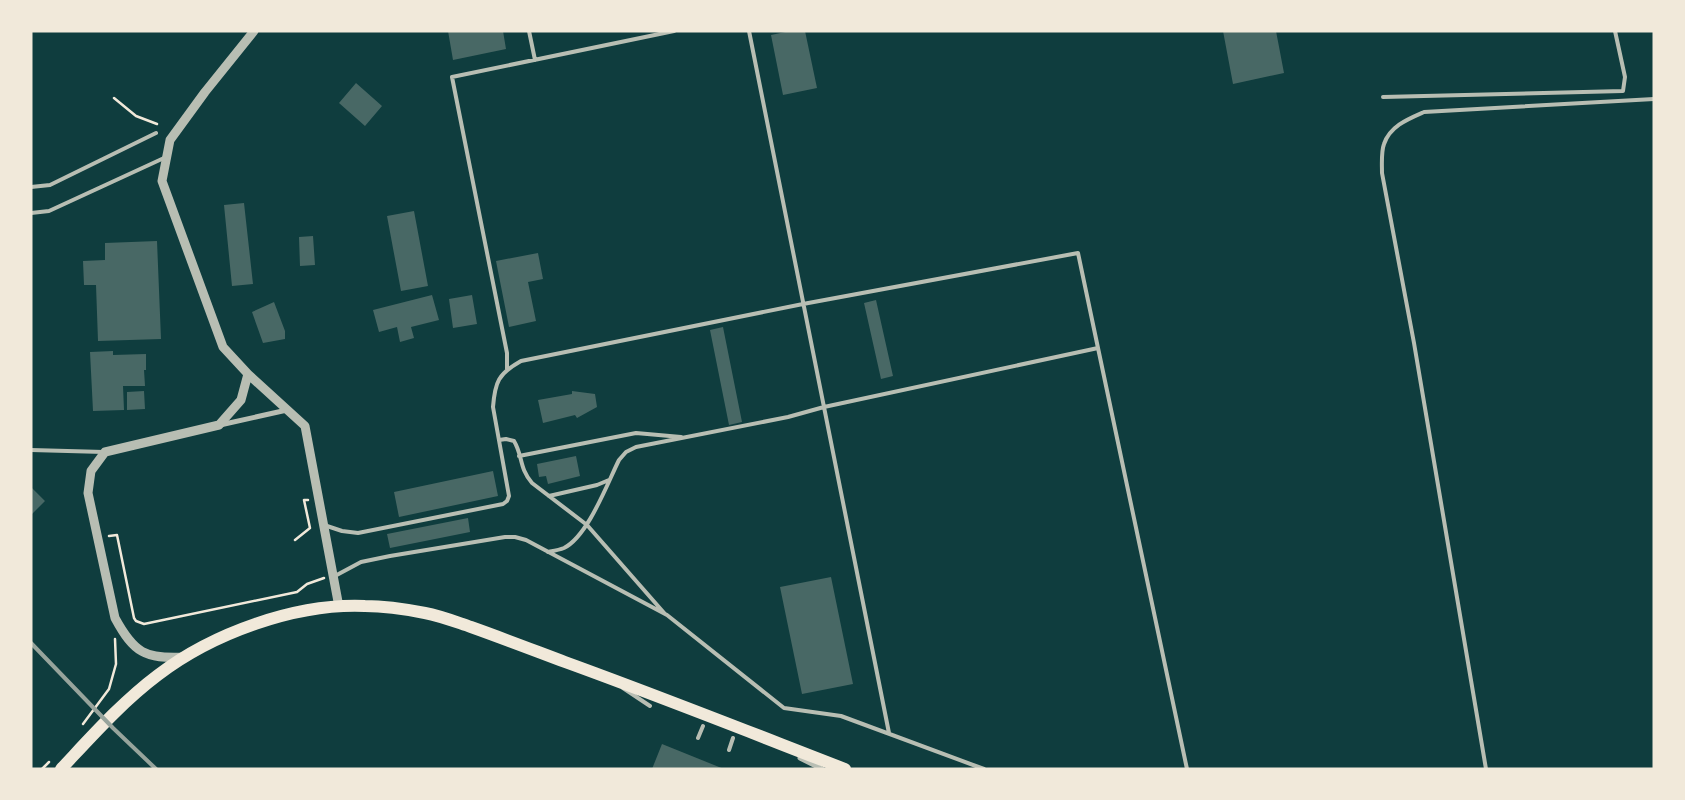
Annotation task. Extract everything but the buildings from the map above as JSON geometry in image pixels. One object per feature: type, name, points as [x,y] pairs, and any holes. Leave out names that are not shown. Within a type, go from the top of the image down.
[{"type":"main road","points":[[61,769],[113,714],[157,675],[184,656],[218,639],[270,619],[299,612],[364,606],[403,609],[428,614],[480,630],[845,769]]},
{"type":"street","points":[[254,31],[205,92],[170,140],[162,180],[223,347],[248,374],[305,426],[339,607]]},
{"type":"street","points":[[219,425],[241,400],[248,374]]},
{"type":"street","points":[[184,656],[162,658],[146,654],[133,646],[124,636],[115,618],[88,493],[91,471],[105,452],[287,410]]},
{"type":"street","points":[[773,742],[822,769]]},
{"type":"lane","points":[[529,31],[535,60]]},
{"type":"lane","points":[[506,369],[507,354],[452,77],[674,31]]},
{"type":"lane","points":[[749,31],[889,733]]},
{"type":"lane","points":[[1383,97],[1623,91],[1625,77],[1615,31]]},
{"type":"lane","points":[[1486,769],[1414,343],[1382,173],[1384,145],[1390,134],[1401,122],[1424,112],[1654,99]]},
{"type":"lane","points":[[31,187],[50,185],[156,132]]},
{"type":"lane","points":[[31,213],[49,211],[166,158]]},
{"type":"lane","points":[[324,525],[342,531],[358,533],[503,504],[507,501],[509,496],[493,407],[494,393],[498,380],[506,369],[520,361],[803,304],[1078,253],[1187,769]]},
{"type":"lane","points":[[548,552],[563,549],[587,525],[619,460],[626,452],[636,447],[788,417],[824,407],[1098,348]]},
{"type":"lane","points":[[519,456],[636,433],[688,437]]},
{"type":"lane","points":[[499,440],[514,441],[518,447],[525,475],[532,483],[587,525],[666,615]]},
{"type":"lane","points":[[31,450],[105,452]]},
{"type":"lane","points":[[549,496],[597,486],[610,480]]},
{"type":"lane","points":[[333,576],[361,562],[505,537],[516,537],[526,540],[666,615],[784,708],[841,716],[984,769]]},
{"type":"lane","points":[[618,681],[624,690],[650,706]]},
{"type":"lane","points":[[698,738],[703,726]]},
{"type":"lane","points":[[729,750],[733,738]]},
{"type":"path","points":[[114,98],[136,116],[160,125]]},
{"type":"path","points":[[295,540],[310,528],[304,500],[319,497]]},
{"type":"path","points":[[98,539],[117,535],[134,618],[136,621],[144,624],[297,592],[307,584],[333,576]]},
{"type":"path","points":[[82,726],[109,689],[116,664],[115,618]]},
{"type":"path","points":[[42,769],[52,758]]},
{"type":"railway","points":[[31,643],[113,728],[156,769]]}]
